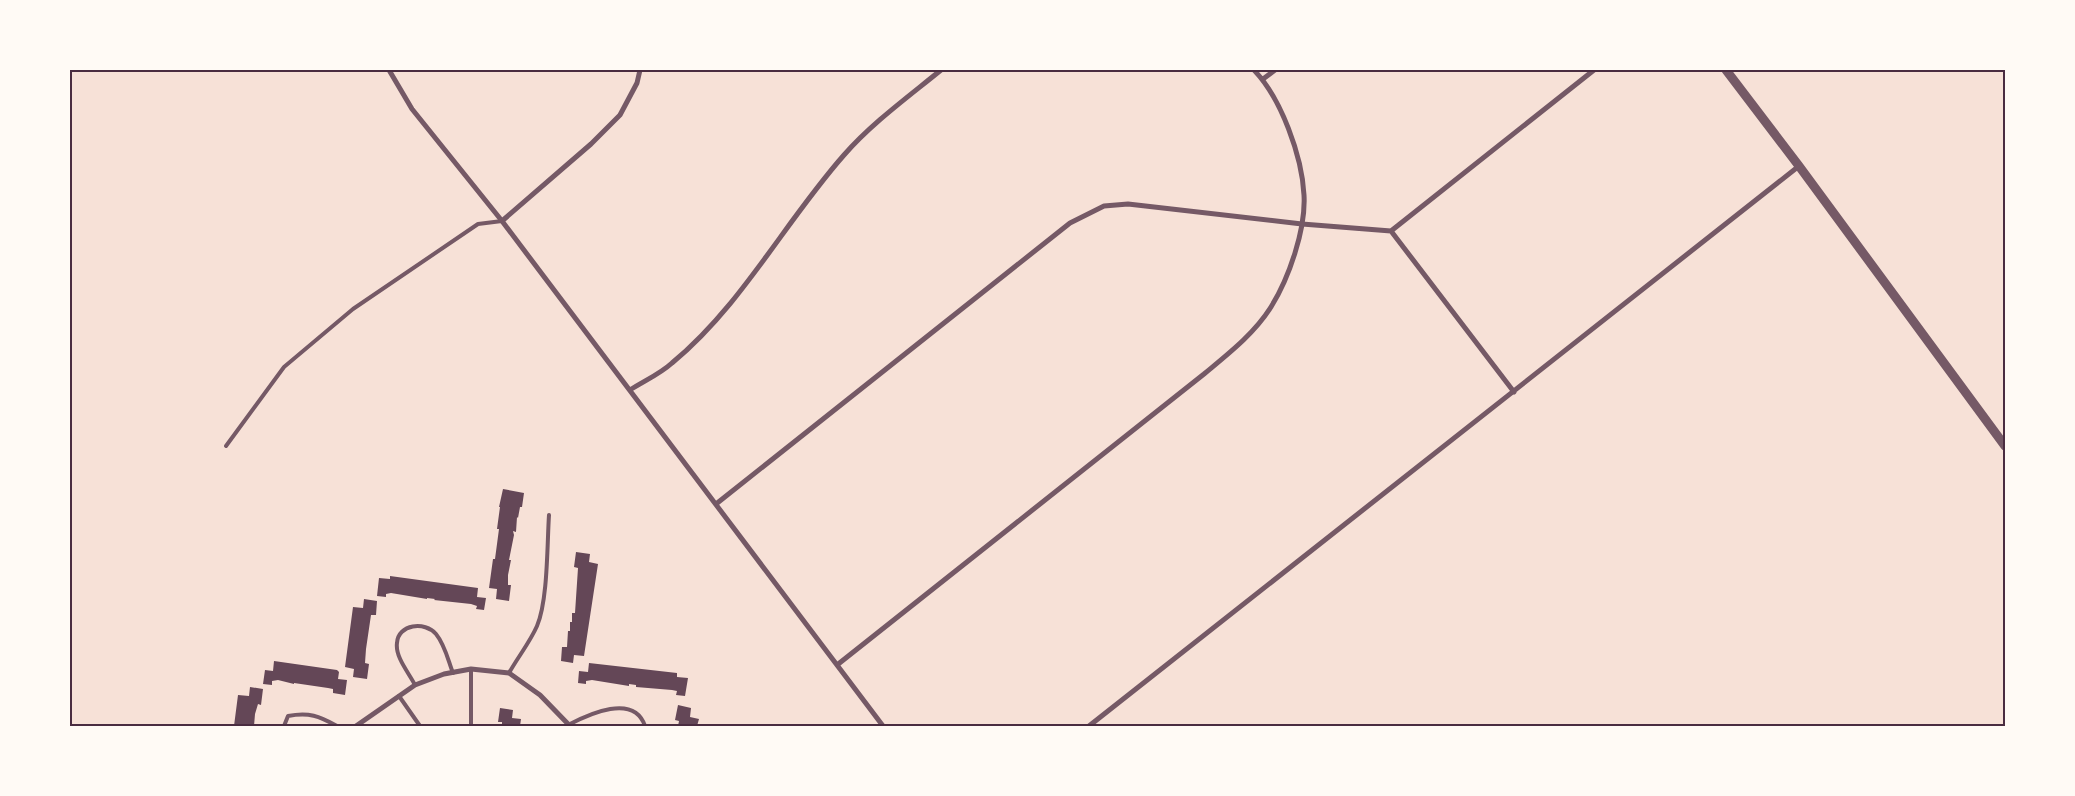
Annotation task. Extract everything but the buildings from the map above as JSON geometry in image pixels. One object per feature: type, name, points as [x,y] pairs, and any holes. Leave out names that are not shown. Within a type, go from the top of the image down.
[{"type":"street","points":[[389,70],[412,109],[502,221],[883,726]]},
{"type":"street","points":[[502,221],[591,144],[620,115],[637,83],[640,70]]},
{"type":"street","points":[[630,390],[670,365],[698,340],[728,308],[790,224],[845,155],[899,104],[941,70]]},
{"type":"street","points":[[837,665],[1189,386],[1249,336],[1271,307],[1289,269],[1302,224],[1304,195],[1296,153],[1283,114],[1263,79],[1254,70]]},
{"type":"street","points":[[1263,79],[1275,70]]},
{"type":"street","points":[[716,504],[1070,223],[1104,206],[1128,204],[1302,224],[1391,231],[1594,70]]},
{"type":"street","points":[[1726,70],[2005,446]]},
{"type":"street","points":[[1089,726],[1799,166]]},
{"type":"street","points":[[1391,231],[1514,392]]},
{"type":"street","points":[[356,726],[415,685],[471,669],[509,673],[540,695],[569,725]]},
{"type":"lane","points":[[226,446],[284,367],[353,309],[478,224],[502,221]]},
{"type":"lane","points":[[509,673],[540,618],[543,601],[549,515]]},
{"type":"lane","points":[[415,685],[400,657],[396,644],[399,634],[405,629],[420,626],[435,632],[443,645],[453,673]]},
{"type":"lane","points":[[471,669],[471,726]]},
{"type":"lane","points":[[399,696],[420,726]]},
{"type":"lane","points":[[569,725],[591,713],[619,708],[633,712],[643,720],[645,726]]},
{"type":"lane","points":[[284,726],[288,716],[300,714],[318,716],[337,726]]}]
